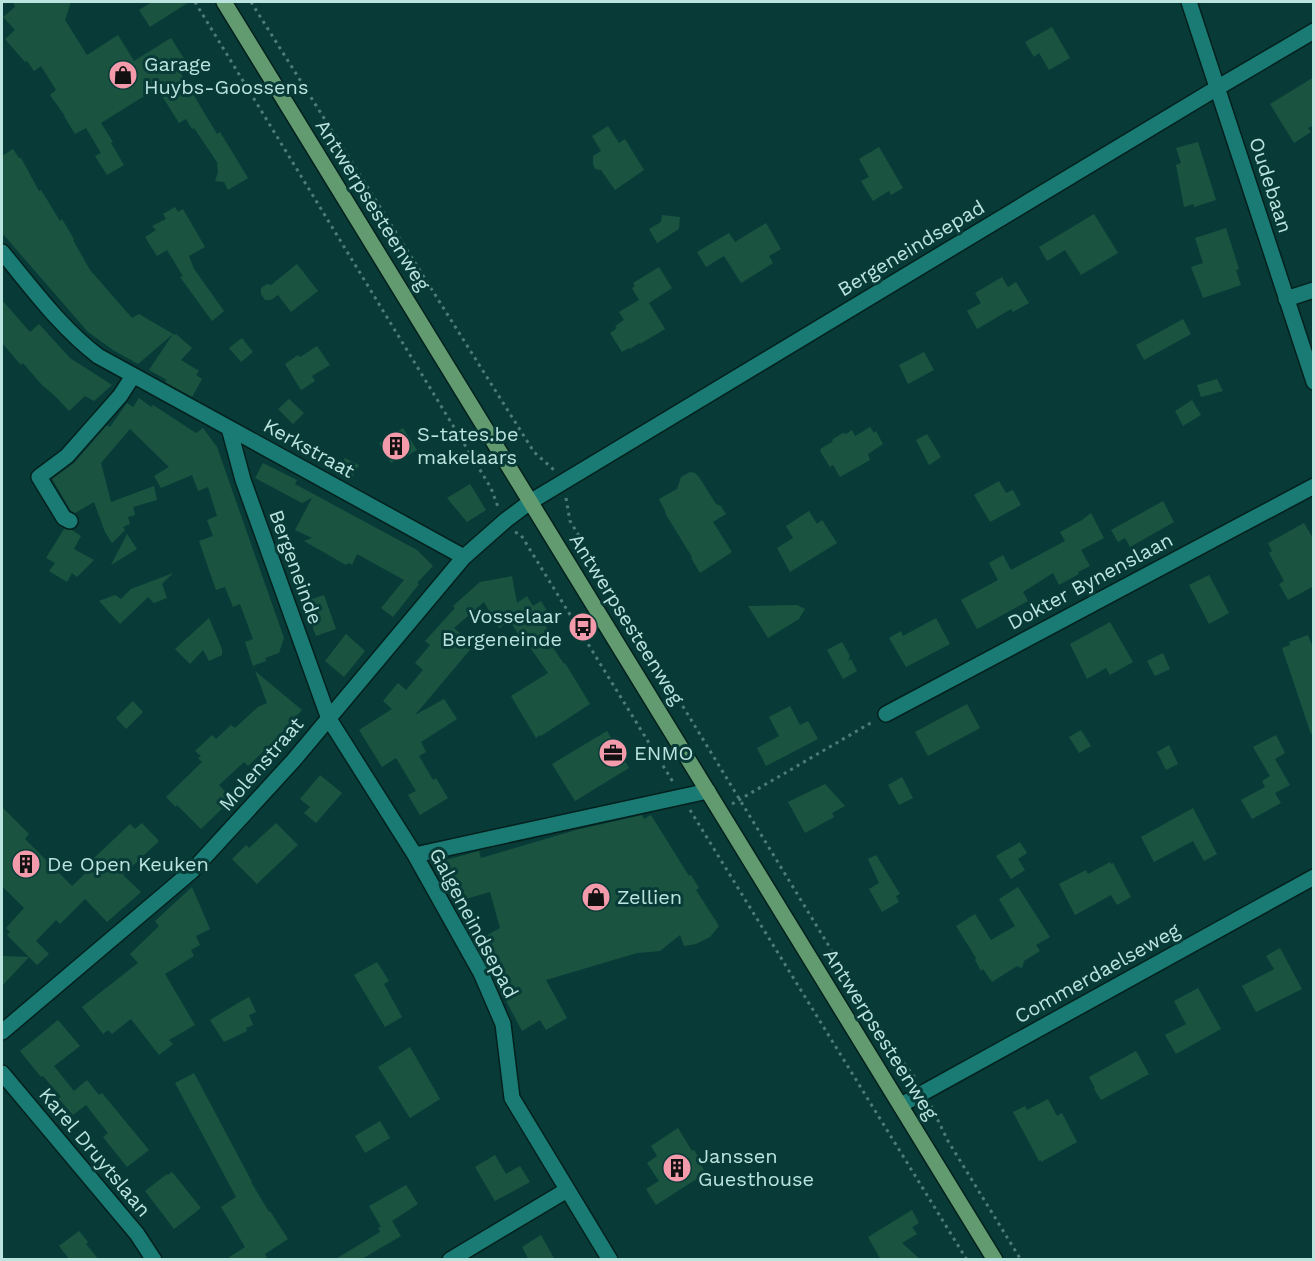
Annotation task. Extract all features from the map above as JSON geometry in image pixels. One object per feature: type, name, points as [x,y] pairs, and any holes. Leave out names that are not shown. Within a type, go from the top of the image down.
[{"type":"main road","name":"Antwerpsesteenweg","points":[[224,2],[995,1260]]},
{"type":"street","name":"Oudebaan","points":[[1189,2],[1314,382]]},
{"type":"street","name":"Bergeneindsepad","points":[[530,502],[1314,31]]},
{"type":"street","name":"Kerkstraat","points":[[2,252],[59,320],[80,342],[98,356],[464,557]]},
{"type":"street","points":[[1286,299],[1314,290]]},
{"type":"street","points":[[70,522],[64,518],[39,477],[67,456],[120,396],[133,376]]},
{"type":"street","name":"Bergeneinde","points":[[229,428],[243,480],[329,719]]},
{"type":"street","name":"Dokter Bynenslaan","points":[[886,714],[1314,486]]},
{"type":"street","name":"Molenstraat","points":[[2,1032],[192,871],[329,719],[464,557],[530,502]]},
{"type":"street","name":"Galgeneindsepad","points":[[329,719],[415,855],[481,973],[503,1024],[512,1098],[610,1260]]},
{"type":"street","points":[[415,855],[708,791]]},
{"type":"street","name":"Commerdaelseweg","points":[[901,1105],[1314,876]]},
{"type":"street","name":"Karel Druytslaan","points":[[2,1073],[138,1234],[154,1260]]},
{"type":"street","points":[[450,1260],[567,1190]]},
{"type":"path","points":[[195,2],[491,488],[499,509],[513,531],[521,535],[967,1260]]},
{"type":"path","points":[[251,2],[534,452],[553,469],[562,482],[570,521],[888,1043],[915,1077],[948,1141],[1021,1260]]},
{"type":"path","points":[[720,811],[886,714]]},
{"type":"building","points":[[13,2],[71,2],[65,20],[87,55],[118,35],[134,61],[171,38],[190,68],[181,74],[217,134],[220,132],[248,178],[228,190],[224,182],[215,181],[218,172],[217,162],[186,119],[179,123],[157,88],[101,123],[124,165],[107,175],[95,156],[101,153],[86,128],[75,134],[50,95],[56,90],[41,66],[34,71],[5,39],[15,30],[3,17],[15,7]]},
{"type":"building","points":[[152,2],[189,2],[150,27],[139,10]]},
{"type":"building","points":[[1052,27],[1070,58],[1049,70],[1039,53],[1034,57],[1025,42]]},
{"type":"building","points":[[1314,77],[1314,125],[1308,128],[1311,132],[1294,143],[1270,104]]},
{"type":"building","points":[[608,126],[619,143],[625,139],[644,170],[615,190],[601,170],[595,169],[593,164],[593,156],[601,151],[592,136]]},
{"type":"building","points":[[1198,142],[1216,200],[1194,207],[1194,204],[1184,207],[1176,165],[1181,163],[1176,148]]},
{"type":"building","points":[[879,147],[903,188],[891,195],[889,191],[873,201],[861,181],[869,177],[859,159]]},
{"type":"building","points":[[13,149],[60,221],[62,219],[90,270],[132,318],[139,314],[173,334],[138,364],[88,332],[2,233],[2,156]]},
{"type":"building","points":[[175,207],[178,212],[183,209],[205,247],[189,256],[194,269],[224,311],[212,321],[180,277],[183,276],[167,250],[157,256],[145,237],[156,230],[152,226],[166,219],[163,214]]},
{"type":"building","points":[[1094,214],[1118,253],[1081,275],[1065,250],[1047,261],[1039,247]]},
{"type":"building","points":[[662,215],[680,217],[679,229],[657,243],[649,229],[661,222]]},
{"type":"building","points":[[766,223],[781,249],[769,256],[773,263],[741,283],[724,256],[706,267],[697,252],[729,233],[735,242]]},
{"type":"building","points":[[1226,228],[1239,269],[1236,270],[1241,285],[1203,298],[1191,267],[1203,263],[1195,238]]},
{"type":"building","points":[[297,264],[318,291],[291,312],[278,295],[271,300],[265,300],[261,294],[261,288],[267,284],[271,285]]},
{"type":"building","points":[[659,267],[672,288],[649,303],[665,329],[622,352],[610,333],[624,320],[619,312],[639,300],[632,288],[635,286],[633,283]]},
{"type":"building","points":[[1002,277],[1008,287],[1016,282],[1029,303],[1013,312],[1011,309],[977,329],[967,311],[981,303],[975,293]]},
{"type":"building","points":[[2,300],[30,332],[39,324],[70,358],[112,385],[94,401],[85,396],[69,411],[23,363],[21,365],[2,343]]},
{"type":"building","points":[[1183,319],[1191,334],[1144,360],[1136,345]]},
{"type":"building","points":[[173,334],[192,348],[181,360],[199,371],[196,375],[202,379],[192,397],[149,370]]},
{"type":"building","points":[[242,338],[253,352],[241,362],[229,348]]},
{"type":"building","points":[[317,346],[330,365],[312,376],[315,381],[301,390],[285,364]]},
{"type":"building","points":[[924,352],[934,370],[908,384],[899,365]]},
{"type":"building","points":[[1217,379],[1223,391],[1201,397],[1197,385]]},
{"type":"building","points":[[139,398],[196,433],[203,428],[217,447],[284,638],[279,653],[265,658],[266,661],[253,666],[245,642],[253,639],[240,604],[233,607],[225,587],[216,590],[199,541],[213,536],[207,520],[217,516],[208,487],[198,491],[192,475],[161,488],[154,476],[169,467],[130,429],[101,463],[111,502],[154,486],[157,500],[133,507],[135,515],[128,517],[130,524],[123,527],[125,530],[112,543],[105,532],[94,502],[75,513],[71,511],[52,479],[74,463],[107,425],[110,427],[127,403],[133,407]]},
{"type":"building","points":[[289,399],[304,413],[293,424],[278,409]]},
{"type":"building","points":[[1192,400],[1201,415],[1183,426],[1175,411]]},
{"type":"building","points":[[870,427],[874,433],[876,431],[883,444],[868,454],[870,460],[840,477],[833,465],[830,467],[820,449],[843,433],[846,434],[852,430],[855,436]]},
{"type":"building","name":"S-tates.be makelaars","points":[[403,428],[417,450],[391,463],[379,443]]},
{"type":"building","points":[[927,434],[941,457],[929,465],[916,440]]},
{"type":"building","points":[[345,458],[359,465],[352,478],[338,470]]},
{"type":"building","points":[[263,463],[297,480],[295,484],[417,550],[433,566],[417,583],[419,584],[393,617],[381,608],[404,580],[357,554],[352,565],[349,563],[346,565],[304,541],[312,538],[295,530],[312,498],[302,503],[255,478]]},
{"type":"building","points":[[690,472],[699,477],[716,504],[721,506],[726,514],[713,522],[732,552],[700,573],[659,499],[677,489],[681,477]]},
{"type":"building","points":[[999,481],[1006,493],[1013,490],[1021,505],[990,522],[974,495]]},
{"type":"building","points":[[470,484],[486,510],[467,522],[447,498]]},
{"type":"building","points":[[1163,501],[1174,522],[1130,547],[1125,538],[1118,542],[1111,530]]},
{"type":"building","points":[[809,511],[817,524],[822,520],[837,543],[790,572],[777,548],[793,538],[786,526]]},
{"type":"building","points":[[1091,513],[1104,538],[1081,550],[1090,566],[1059,585],[1053,573],[1023,592],[1028,601],[977,629],[961,600],[998,580],[989,563],[1003,555],[1011,570],[1065,541],[1060,532]]},
{"type":"building","points":[[1304,523],[1314,540],[1314,586],[1288,600],[1279,584],[1284,581],[1269,553],[1272,551],[1268,543]]},
{"type":"building","points":[[64,529],[72,530],[81,536],[74,549],[94,560],[77,577],[72,573],[67,582],[49,571],[55,563],[46,558]]},
{"type":"building","points":[[127,534],[137,549],[111,565]]},
{"type":"building","points":[[173,573],[162,584],[167,598],[154,603],[148,597],[120,624],[99,601],[115,595],[121,599],[131,589]]},
{"type":"building","points":[[1209,575],[1229,613],[1209,624],[1189,585]]},
{"type":"building","points":[[512,576],[517,603],[527,596],[533,606],[541,601],[549,614],[541,619],[550,633],[545,636],[590,704],[536,738],[511,696],[548,673],[529,646],[526,647],[510,621],[499,628],[484,602],[454,628],[474,645],[415,715],[444,699],[457,719],[421,742],[426,752],[419,756],[433,780],[436,778],[448,798],[420,815],[408,795],[416,791],[396,758],[382,767],[359,730],[392,709],[383,701],[398,683],[406,690],[423,670],[415,663],[430,645],[425,641],[455,608],[453,606],[480,582]]},
{"type":"building","points":[[324,595],[336,629],[316,636],[303,602]]},
{"type":"building","points":[[797,605],[805,609],[799,619],[768,638],[748,606]]},
{"type":"building","points":[[209,618],[222,649],[222,655],[209,661],[203,650],[190,664],[175,649]]},
{"type":"building","points":[[936,618],[950,644],[906,667],[889,638],[901,631],[903,636]]},
{"type":"building","points":[[1110,622],[1133,662],[1110,675],[1106,668],[1087,679],[1070,644]]},
{"type":"building","points":[[346,634],[365,651],[344,677],[325,661]]},
{"type":"building","points":[[1308,635],[1314,650],[1314,734],[1311,734],[1282,648],[1290,645],[1289,642]]},
{"type":"building","points":[[842,642],[850,656],[848,661],[851,659],[857,671],[843,679],[827,650]]},
{"type":"building","points":[[1163,653],[1170,669],[1155,676],[1147,661]]},
{"type":"building","points":[[255,671],[302,710],[248,766],[244,762],[219,785],[232,799],[201,829],[166,797],[202,762],[198,758],[201,756],[195,751],[212,735],[216,739],[231,725],[235,728],[258,707],[267,703]]},
{"type":"building","points":[[133,701],[143,712],[126,729],[116,718]]},
{"type":"building","points":[[967,704],[980,728],[928,756],[915,732]]},
{"type":"building","points":[[790,706],[800,725],[808,721],[818,739],[766,766],[757,748],[779,736],[769,717]]},
{"type":"building","points":[[1081,730],[1091,746],[1079,753],[1069,737]]},
{"type":"building","points":[[607,731],[629,768],[575,801],[552,764]]},
{"type":"building","points":[[1276,735],[1285,753],[1275,759],[1290,785],[1275,793],[1281,803],[1252,819],[1241,800],[1265,787],[1262,781],[1270,776],[1253,747]]},
{"type":"building","points":[[1169,745],[1178,764],[1166,770],[1157,752]]},
{"type":"building","points":[[320,775],[342,793],[316,823],[304,813],[310,807],[300,799]]},
{"type":"building","points":[[902,777],[913,798],[899,805],[888,785]]},
{"type":"building","points":[[825,784],[845,806],[832,813],[834,817],[805,833],[788,802]]},
{"type":"building","points":[[2,807],[29,834],[25,839],[72,886],[96,863],[93,859],[130,824],[135,829],[142,823],[159,841],[123,875],[141,892],[107,922],[85,899],[60,924],[56,920],[36,941],[49,954],[37,965],[7,935],[10,932],[6,928],[24,908],[2,886]]},
{"type":"building","points":[[1193,808],[1217,854],[1204,861],[1193,841],[1154,862],[1141,837]]},
{"type":"building","name":"Zellien","points":[[642,815],[644,819],[651,815],[699,888],[696,890],[719,926],[710,937],[696,944],[684,946],[680,935],[660,951],[637,953],[546,980],[567,1018],[546,1030],[540,1020],[522,1031],[475,942],[500,928],[490,892],[455,902],[442,861],[479,851],[481,858],[576,830]]},
{"type":"building","points":[[276,823],[298,845],[257,884],[232,859],[246,845],[249,848]]},
{"type":"building","points":[[1020,842],[1027,853],[1018,859],[1025,870],[1011,879],[996,856]]},
{"type":"building","points":[[876,855],[900,894],[896,896],[899,902],[882,912],[869,889],[879,883],[868,859]]},
{"type":"building","points":[[1110,862],[1113,863],[1131,897],[1117,905],[1111,895],[1075,915],[1059,884],[1086,870],[1088,874]]},
{"type":"building","points":[[192,887],[210,929],[196,936],[200,945],[191,950],[194,956],[165,974],[195,1025],[169,1040],[173,1044],[159,1055],[131,1019],[112,1034],[108,1030],[103,1034],[82,1007],[138,963],[130,954],[159,926],[155,921]]},
{"type":"building","points":[[1018,887],[1050,937],[1036,945],[1040,951],[1024,961],[1022,968],[1017,966],[992,982],[983,969],[981,971],[976,958],[956,926],[975,914],[991,940],[1015,926],[999,899]]},
{"type":"building","points":[[1280,948],[1302,989],[1256,1012],[1242,986],[1274,969],[1266,956]]},
{"type":"building","points":[[2,956],[29,957],[2,986]]},
{"type":"building","points":[[377,962],[389,981],[384,984],[402,1017],[385,1027],[354,975]]},
{"type":"building","points":[[1198,988],[1221,1029],[1176,1054],[1165,1035],[1186,1024],[1174,1001]]},
{"type":"building","points":[[249,997],[256,1012],[249,1015],[253,1025],[246,1028],[247,1031],[224,1042],[210,1020]]},
{"type":"building","points":[[58,1020],[80,1046],[54,1066],[74,1091],[87,1080],[99,1095],[102,1093],[149,1150],[127,1167],[103,1137],[108,1133],[86,1105],[73,1115],[58,1098],[61,1097],[20,1051]]},
{"type":"building","points":[[410,1047],[440,1099],[410,1118],[378,1067]]},
{"type":"building","points":[[1136,1051],[1149,1074],[1101,1100],[1089,1077]]},
{"type":"building","points":[[194,1073],[251,1182],[288,1239],[265,1254],[268,1260],[225,1260],[245,1247],[221,1207],[236,1197],[175,1083]]},
{"type":"building","points":[[1048,1099],[1057,1116],[1062,1113],[1077,1142],[1041,1162],[1013,1112],[1025,1106],[1027,1110]]},
{"type":"building","points":[[380,1121],[390,1138],[365,1153],[355,1136]]},
{"type":"building","name":"Janssen Guesthouse","points":[[678,1128],[701,1161],[699,1162],[706,1173],[656,1205],[646,1189],[659,1181],[647,1163],[657,1156],[651,1146]]},
{"type":"building","points":[[495,1155],[506,1174],[520,1166],[530,1182],[495,1201],[475,1167]]},
{"type":"building","points":[[172,1172],[201,1208],[174,1229],[145,1191]]},
{"type":"building","points":[[406,1185],[418,1204],[392,1221],[401,1236],[360,1260],[334,1260],[380,1232],[378,1228],[381,1227],[369,1206]]},
{"type":"building","points":[[912,1210],[919,1223],[912,1227],[917,1234],[902,1243],[921,1260],[881,1260],[868,1237]]},
{"type":"building","points":[[79,1231],[99,1260],[70,1260],[59,1246]]},
{"type":"building","points":[[541,1235],[555,1260],[529,1260],[522,1247]]},
{"type":"place","name":"Garage Huybs-Goossens","points":[[123,75]]},
{"type":"place","name":"S-tates.be makelaars","points":[[396,446]]},
{"type":"place","name":"Vosselaar Bergeneinde","points":[[583,627]]},
{"type":"place","name":"ENMO","points":[[613,753]]},
{"type":"place","name":"De Open Keuken","points":[[26,864]]},
{"type":"place","name":"Zellien","points":[[596,897]]},
{"type":"place","name":"Janssen Guesthouse","points":[[677,1168]]}]
